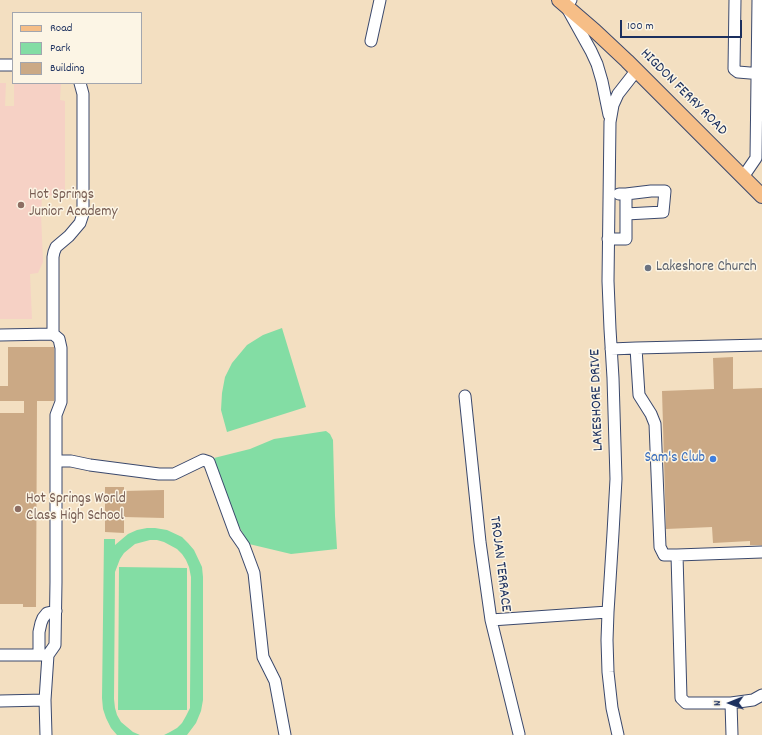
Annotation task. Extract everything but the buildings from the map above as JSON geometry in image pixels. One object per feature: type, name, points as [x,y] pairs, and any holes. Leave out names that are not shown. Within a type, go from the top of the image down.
[{"type":"main road","name":"HIGDON FERRY ROAD","points":[[566,2],[762,196]]},
{"type":"street","points":[[371,41],[380,0]]},
{"type":"street","points":[[735,0],[734,69],[738,72],[759,74]]},
{"type":"street","points":[[743,177],[756,158],[759,148],[758,0]]},
{"type":"street","points":[[566,2],[597,64],[610,122]]},
{"type":"street","points":[[0,65],[12,65]]},
{"type":"street","name":"LAKESHORE DRIVE","points":[[618,735],[612,708],[608,672],[608,612],[616,479],[608,281],[610,122],[613,105],[618,94],[636,71]]},
{"type":"street","points":[[53,334],[54,252],[56,247],[69,236],[80,223],[83,214],[83,94],[80,84]]},
{"type":"street","points":[[609,194],[626,194],[651,191],[665,192],[664,212],[626,214]]},
{"type":"street","points":[[608,239],[626,239],[626,194]]},
{"type":"street","points":[[0,334],[53,334],[59,339],[61,348],[61,402],[56,416],[55,645],[44,655],[0,655]]},
{"type":"street","points":[[611,349],[762,345]]},
{"type":"street","points":[[636,348],[639,395],[651,414],[655,424],[660,547],[664,555],[762,552]]},
{"type":"street","name":"TROJAN TERRACE","points":[[465,396],[480,542],[491,620],[519,734]]},
{"type":"street","points":[[56,461],[71,461],[159,474],[174,474],[203,460],[209,462],[235,533],[244,546],[254,573],[263,657],[275,681],[286,735]]},
{"type":"street","points":[[677,555],[681,698],[686,703],[731,703],[753,700],[762,696]]},
{"type":"street","points":[[46,735],[44,655],[39,632],[42,618],[47,613],[56,611]]},
{"type":"street","points":[[491,620],[608,612]]},
{"type":"street","points":[[0,701],[45,700]]},
{"type":"street","points":[[731,703],[732,735]]},
{"type":"shaded area","name":"Hot Springs Junior Academy","points":[[0,83],[6,83],[5,106],[14,106],[14,84],[61,84],[60,100],[65,101],[65,195],[42,196],[41,215],[43,262],[38,273],[30,274],[32,319],[0,319]]},
{"type":"green space","points":[[282,328],[306,407],[227,432],[221,410],[222,393],[225,377],[232,363],[247,345],[263,335]]},
{"type":"green space","points":[[326,431],[330,434],[333,440],[337,549],[291,554],[249,544],[230,510],[214,458],[250,449],[274,439]]},
{"type":"green space","points":[[147,528],[167,530],[182,537],[194,550],[202,567],[203,700],[201,711],[196,723],[187,735],[164,735],[177,728],[182,723],[190,708],[191,577],[189,567],[182,554],[177,549],[164,542],[150,540],[135,544],[124,553],[115,572],[115,708],[121,722],[133,732],[140,735],[117,735],[111,728],[103,709],[104,539],[115,539],[115,545],[128,534]]},
{"type":"green space","points":[[119,567],[187,568],[187,710],[118,710]]},
{"type":"place","name":"Hot Springs Junior Academy","points":[[21,205]]},
{"type":"place","name":"Lakeshore Church","points":[[648,268]]},
{"type":"place","name":"Sam's Club","points":[[713,459]]},
{"type":"place","name":"Hot Springs World Class High School","points":[[18,509]]}]
